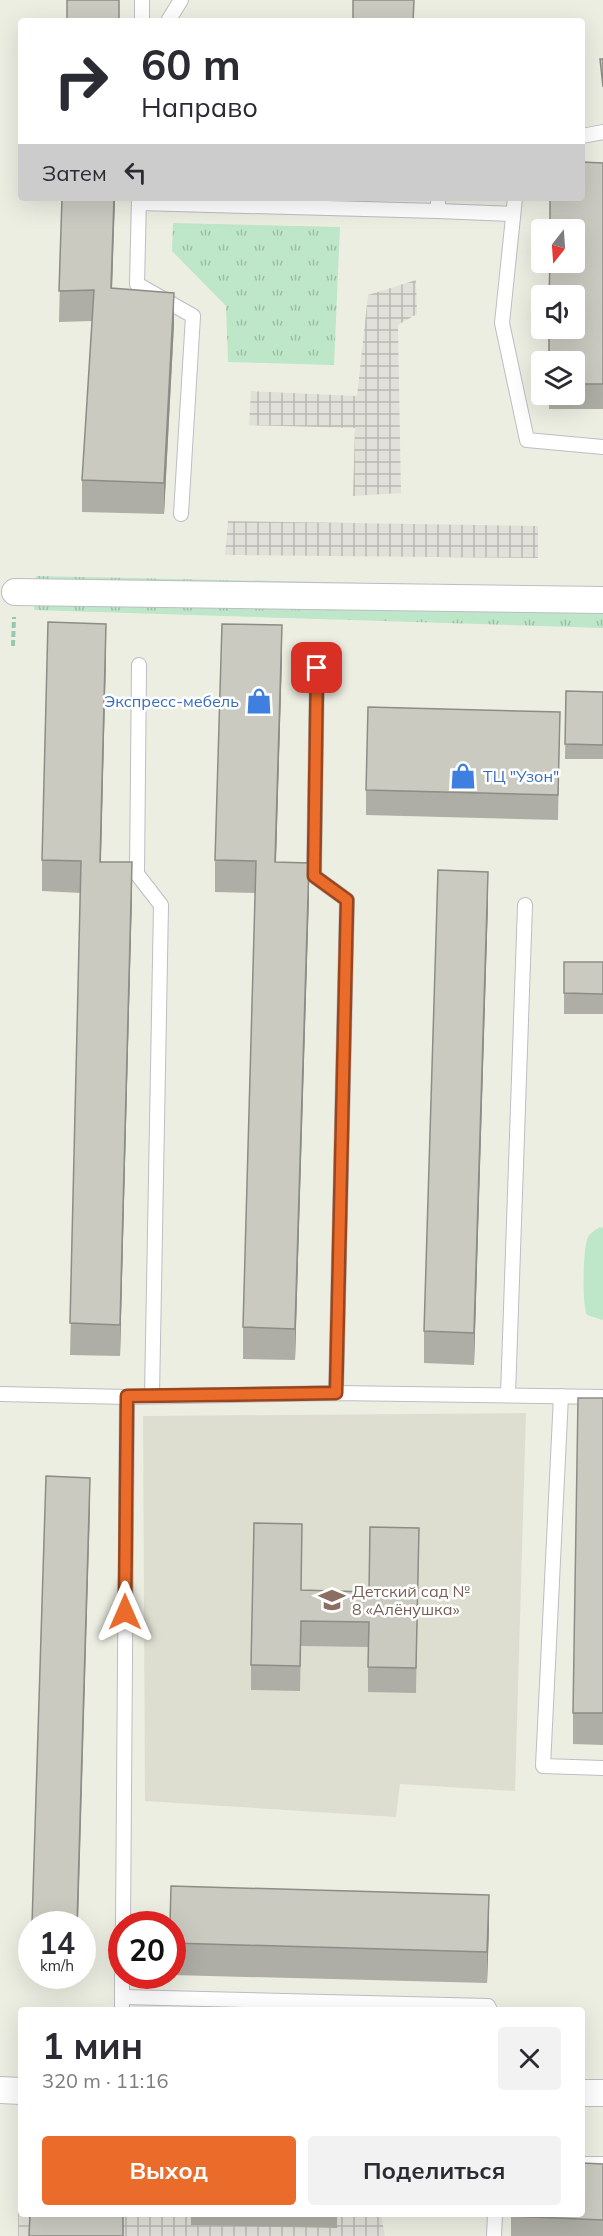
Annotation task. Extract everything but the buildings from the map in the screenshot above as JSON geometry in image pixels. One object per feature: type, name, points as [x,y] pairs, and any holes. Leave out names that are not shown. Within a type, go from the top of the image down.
[{"type":"street","points":[[15,592],[603,600]]},
{"type":"street","points":[[0,2090],[18,2091]]},
{"type":"street","points":[[585,2093],[603,2093]]},
{"type":"lane","points":[[142,0],[142,18]]},
{"type":"lane","points":[[170,18],[181,0]]},
{"type":"lane","points":[[585,135],[603,132]]},
{"type":"lane","points":[[181,514],[193,316],[137,284],[139,201],[438,205],[513,214]]},
{"type":"lane","points":[[515,201],[502,323],[527,440],[603,447]]},
{"type":"lane","points":[[139,665],[137,874],[161,905],[152,1395]]},
{"type":"lane","points":[[317,668],[314,876],[347,900],[336,1393]]},
{"type":"lane","points":[[508,1395],[525,905]]},
{"type":"lane","points":[[0,1394],[127,1396],[336,1393],[603,1397]]},
{"type":"lane","points":[[123,1911],[127,1396]]},
{"type":"lane","points":[[561,1396],[543,1766],[603,1768]]},
{"type":"lane","points":[[122,2004],[488,2007]]},
{"type":"lane","points":[[585,2164],[603,2164]]},
{"type":"lane","points":[[494,2236],[495,2217]]},
{"type":"shaded area","points":[[416,280],[417,314],[398,325],[401,493],[353,496],[355,428],[249,425],[251,391],[357,396],[368,295]]},
{"type":"shaded area","points":[[228,521],[538,526],[538,558],[225,555]]},
{"type":"shaded area","name":"Детский сад № 8 «Алёнушка»","points":[[526,1413],[515,1791],[400,1784],[396,1817],[145,1801],[143,1416]]},
{"type":"shaded area","points":[[18,2217],[382,2217],[385,2236],[18,2236]]},
{"type":"green space","points":[[173,223],[340,227],[334,365],[228,362],[226,306],[172,251]]},
{"type":"green space","points":[[36,576],[603,588],[603,628],[34,610]]},
{"type":"green space","points":[[600,1227],[603,1228],[603,1320],[587,1315],[584,1290],[587,1240],[590,1234]]},
{"type":"place","name":"Экспресс-мебель","points":[[259,701]]},
{"type":"place","name":"ТЦ \"Узон\"","points":[[463,776]]},
{"type":"place","name":"Детский сад № 8 «Алёнушка»","points":[[332,1600]]},
{"type":"route","points":[[125,1612],[127,1396],[336,1393],[347,900],[314,876],[317,668]]}]
